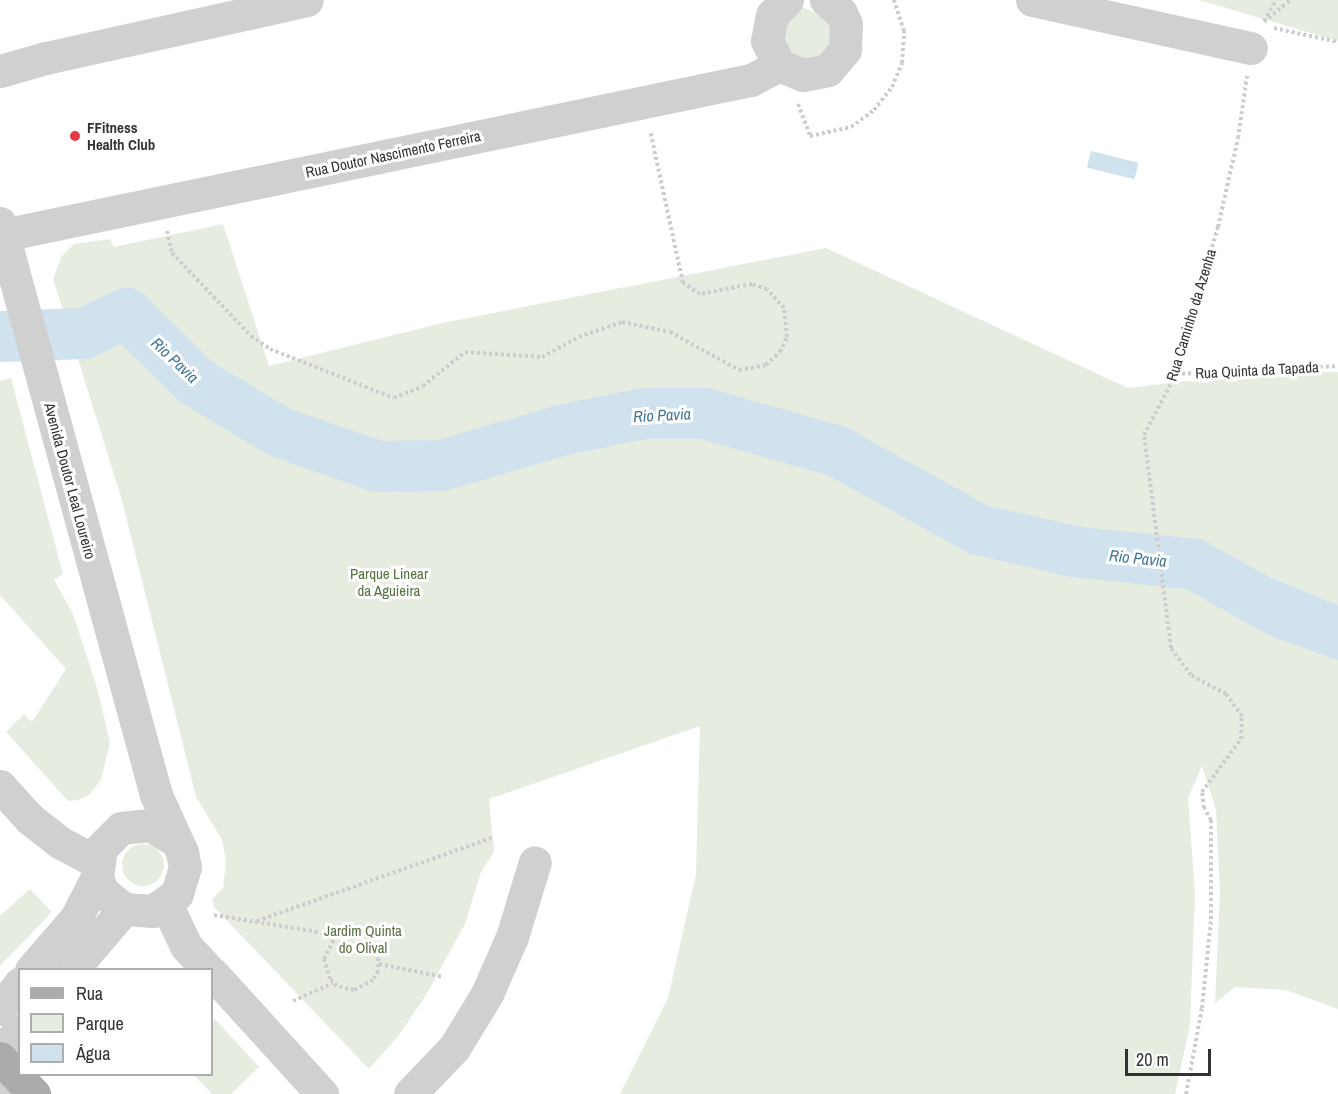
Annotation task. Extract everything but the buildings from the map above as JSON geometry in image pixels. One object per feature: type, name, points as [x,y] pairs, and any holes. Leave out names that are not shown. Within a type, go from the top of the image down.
[{"type":"main road","points":[[10,1016],[18,1043]]},
{"type":"main road","points":[[28,1076],[33,1094]]},
{"type":"street","points":[[0,71],[46,58],[307,0]]},
{"type":"street","points":[[787,0],[772,15],[767,27],[767,41],[779,65],[790,72],[816,75],[838,61],[845,50],[846,24],[841,13],[826,0]]},
{"type":"street","points":[[1032,0],[1251,48]]},
{"type":"street","name":"Rua Doutor Nascimento Ferreira","points":[[2,229],[752,80],[779,65]]},
{"type":"street","name":"Avenida Doutor Leal Loureiro","points":[[2,229],[156,795],[182,852],[183,881],[166,904]]},
{"type":"street","name":"Avenida Doutor Leal Loureiro","points":[[42,968],[76,918],[101,858],[137,795],[142,772],[141,739]]},
{"type":"street","points":[[0,786],[30,819],[61,843],[101,858]]},
{"type":"street","points":[[175,840],[150,825],[128,826],[101,858],[102,891],[124,909],[146,911],[166,904],[186,946],[207,968]]},
{"type":"street","points":[[410,1094],[453,1047],[487,994],[512,937],[535,862]]},
{"type":"street","points":[[73,968],[124,909]]},
{"type":"street","points":[[213,974],[322,1094]]},
{"type":"street","points":[[25,1076],[33,1094]]},
{"type":"street","points":[[0,1078],[33,1094]]},
{"type":"street","points":[[0,1083],[6,1094]]},
{"type":"path","points":[[797,103],[810,136],[851,127],[874,110],[892,87],[902,63],[904,31],[894,0]]},
{"type":"path","points":[[1276,0],[1261,25],[1290,0]]},
{"type":"path","name":"Rua Caminho da Azenha","points":[[1186,1094],[1202,1008],[1211,919],[1211,820],[1204,808],[1202,792],[1241,739],[1242,716],[1226,694],[1191,675],[1171,648],[1144,435],[1176,374],[1218,227],[1238,138],[1251,48]]},
{"type":"path","points":[[167,230],[172,253],[251,336],[270,349],[394,398],[423,386],[465,352],[542,357],[579,337],[622,322],[670,332],[739,370],[766,365],[780,352],[787,337],[784,309],[767,289],[752,284],[700,294],[682,283],[650,129]]},
{"type":"path","name":"Rua Quinta da Tapada","points":[[1176,374],[1338,366]]},
{"type":"path","points":[[256,921],[492,838]]},
{"type":"path","points":[[214,915],[336,935],[355,933],[366,936],[378,952],[379,964],[373,980],[354,990],[334,983],[325,970],[324,959],[336,935]]},
{"type":"path","points":[[379,964],[444,977]]},
{"type":"path","points":[[293,1001],[334,983]]},
{"type":"green space","points":[[1199,0],[1338,0],[1338,41]]},
{"type":"green space","points":[[804,8],[827,18],[834,35],[824,59],[790,61],[778,28],[795,9]]},
{"type":"green space","name":"Parque Linear da Aguieira","points":[[223,224],[269,366],[442,323],[826,248],[1128,388],[1186,381],[1206,383],[1234,373],[1338,372],[1338,605],[1222,557],[1219,606],[1271,636],[1338,660],[1338,1009],[1286,990],[1235,987],[1215,1003],[1220,894],[1216,810],[1202,766],[1188,798],[1195,893],[1190,1025],[1175,1094],[620,1094],[668,998],[696,874],[700,726],[489,799],[494,852],[481,872],[465,924],[426,995],[399,1035],[369,1069],[214,907],[212,899],[223,888],[226,861],[222,840],[196,797],[121,497],[53,279],[62,256],[74,244],[110,239],[114,247]]},
{"type":"green space","points":[[11,378],[63,574],[54,580],[73,614],[98,691],[110,743],[101,780],[88,796],[77,800],[68,801],[6,732],[24,714],[32,722],[66,669],[0,595],[0,381]]},
{"type":"green space","points":[[143,844],[151,845],[158,850],[163,857],[163,873],[158,880],[151,885],[143,886],[135,885],[128,880],[123,873],[122,865],[123,857],[128,850],[135,845]]},
{"type":"green space","points":[[30,889],[52,912],[0,966],[0,916]]},
{"type":"green space","points":[[215,1019],[259,1067],[231,1094],[212,1094],[195,1076],[213,1076],[213,1021]]},
{"type":"water","points":[[1091,151],[1139,163],[1134,179],[1087,167]]},
{"type":"water","points":[[1221,557],[1338,605],[1338,660],[1271,636],[1219,606]]},
{"type":"waterway","name":"Rio Pavia","points":[[0,336],[84,333],[126,313],[195,381],[280,432],[377,466],[441,465],[564,429],[643,413],[704,413],[837,451],[978,529],[1073,551],[1194,564],[1280,612],[1338,633]]},
{"type":"place","name":"FFitness Health Club","points":[[75,136]]},
{"type":"park label","name":"Jardim Quinta do Olival","points":[[363,938]]}]
